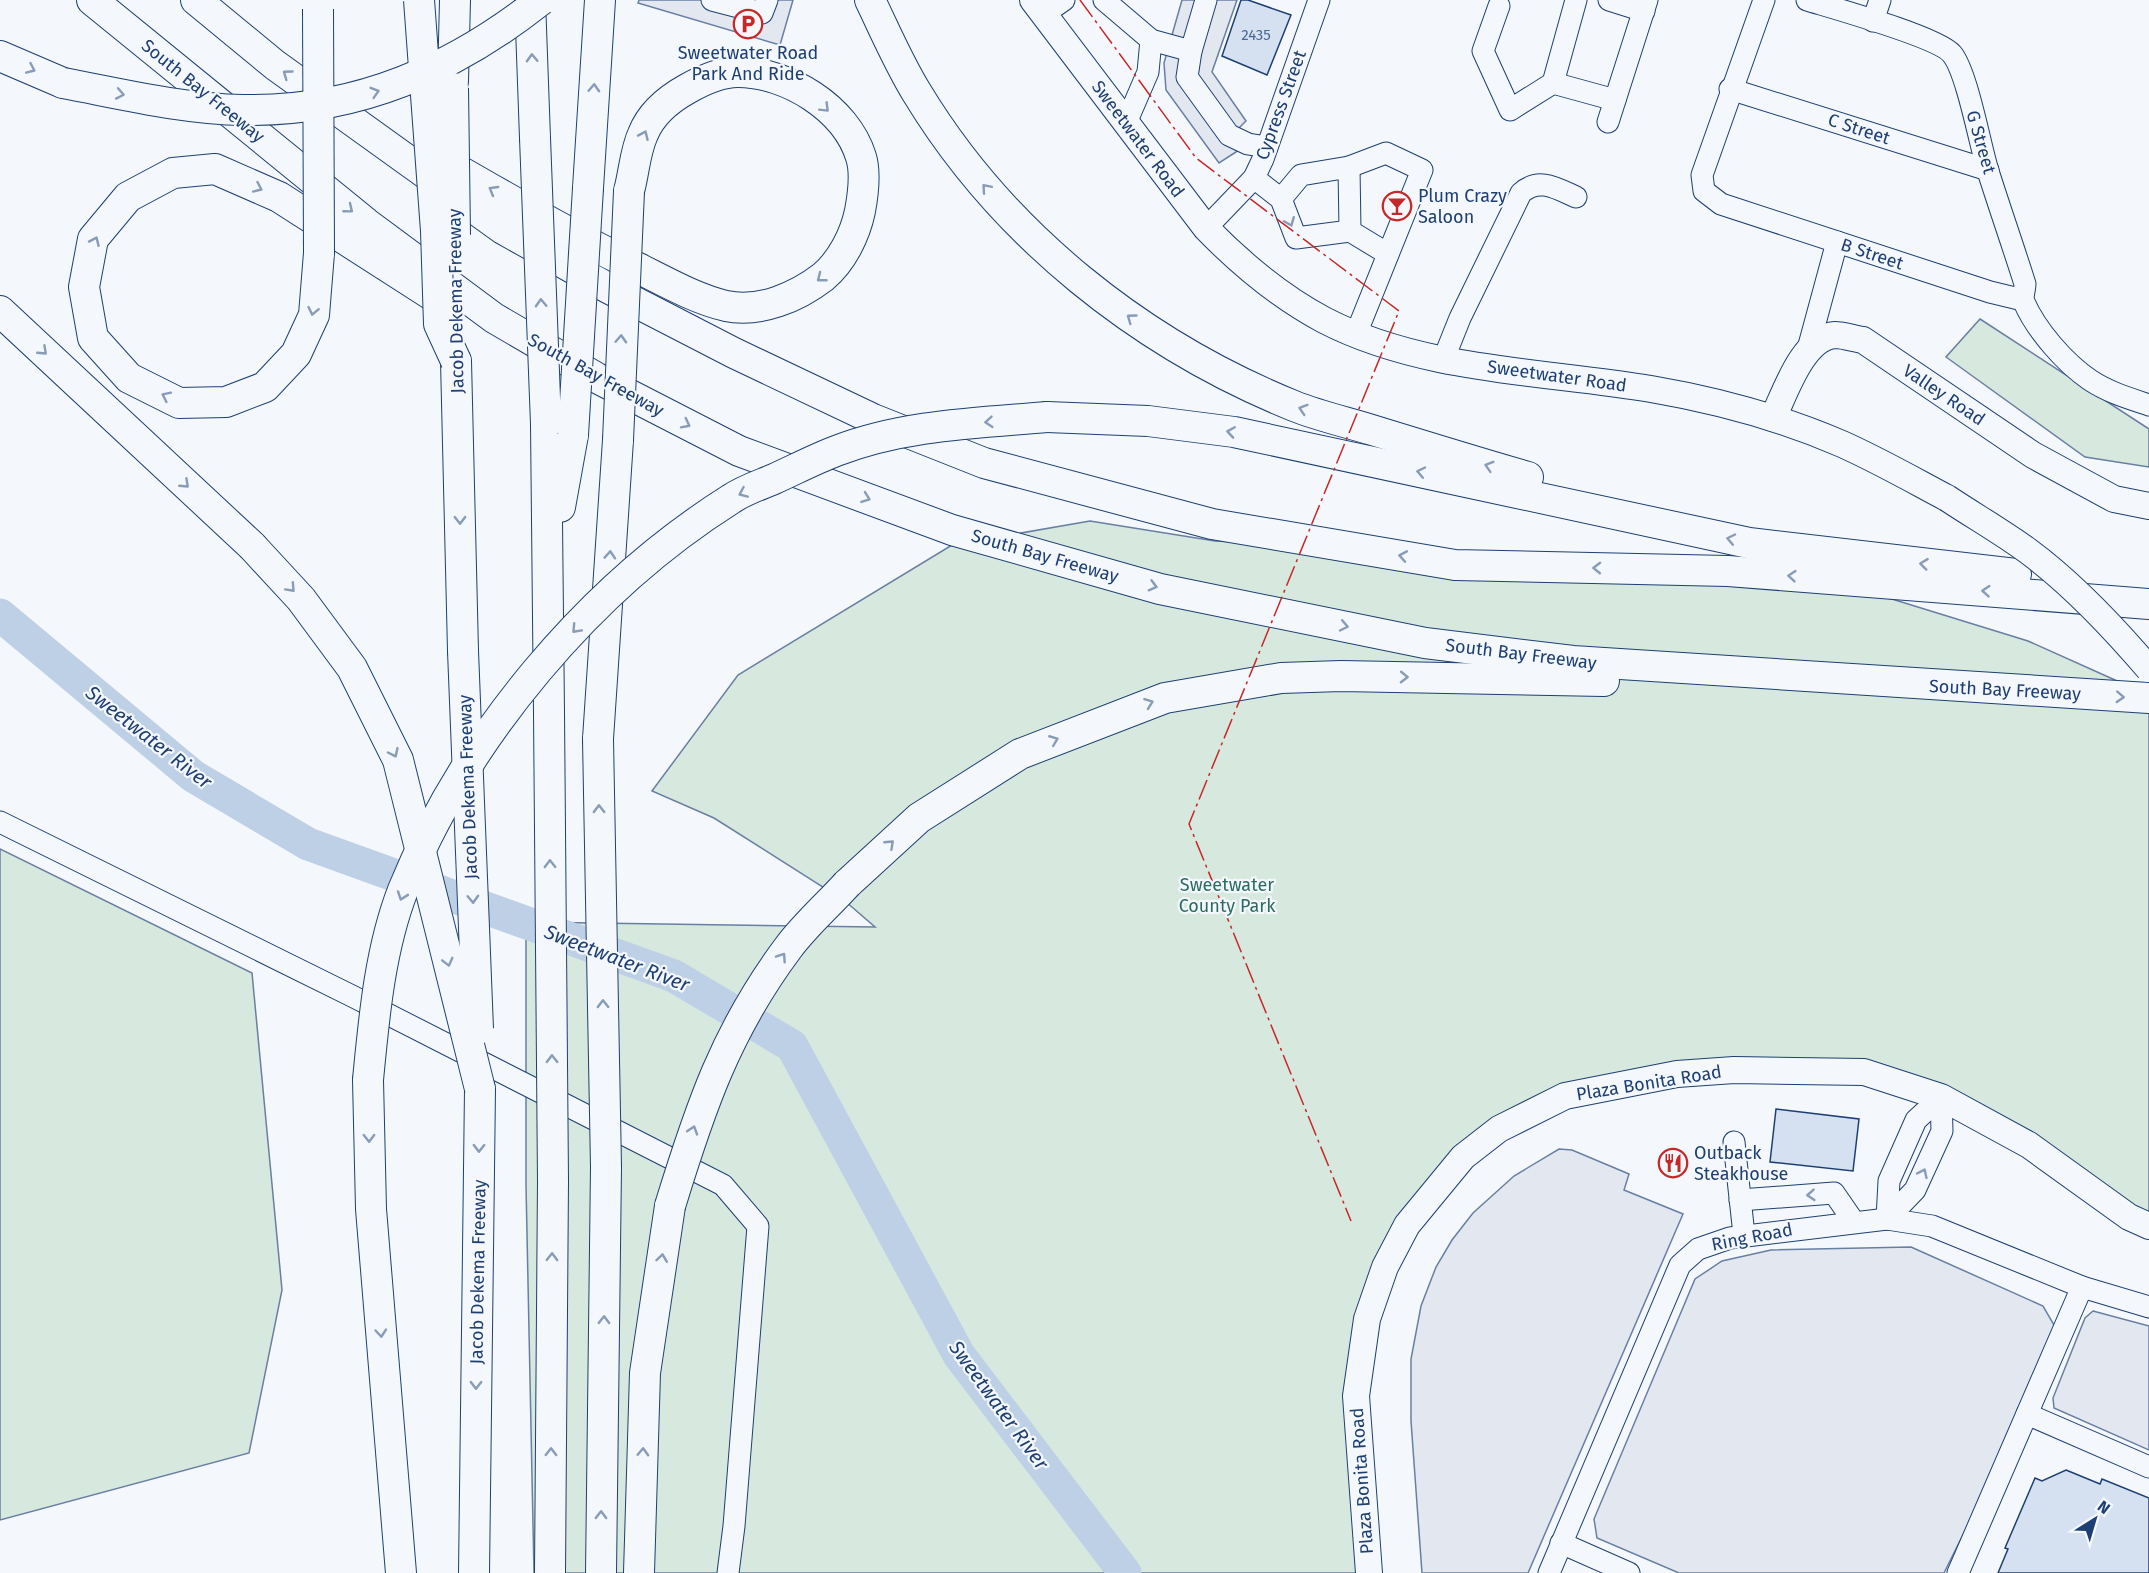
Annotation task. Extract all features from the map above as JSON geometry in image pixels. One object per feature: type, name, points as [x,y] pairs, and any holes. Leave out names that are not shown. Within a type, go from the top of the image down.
[{"type":"highway","name":"South Bay Freeway","points":[[92,0],[366,223],[494,318],[597,378],[750,456],[952,530],[1161,589],[1425,643],[1574,662],[2149,698]]},
{"type":"highway","points":[[196,0],[275,65],[503,229],[608,288],[734,353],[873,419],[984,463],[1212,524],[1455,565],[1728,571],[2149,604]]},
{"type":"highway","points":[[419,0],[435,208],[440,324],[456,361]]},
{"type":"highway","name":"Jacob Dekema Freeway","points":[[455,0],[453,88],[456,361],[463,651],[480,1089],[474,1573]]},
{"type":"highway","points":[[530,0],[546,424],[548,572],[553,1181],[550,1573]]},
{"type":"highway","points":[[0,56],[63,83],[174,104],[244,110],[298,107],[374,93],[422,74],[476,46],[541,0]]},
{"type":"highway","points":[[548,572],[573,435],[600,0]]},
{"type":"highway","points":[[870,0],[916,92],[944,135],[983,184],[1026,231],[1128,317],[1178,350],[1234,380],[1297,407],[1552,484],[1622,516]]},
{"type":"highway","points":[[318,5],[319,253],[314,315],[296,354],[265,387],[226,402],[179,403],[129,378],[93,338],[84,287],[93,239],[128,197],[173,173],[215,169],[279,197],[492,333],[597,378]]},
{"type":"highway","points":[[402,158],[439,159],[567,234],[680,289],[727,306],[769,305],[805,291],[832,270],[856,230],[863,195],[861,158],[848,131],[820,102],[797,85],[766,75],[736,72],[701,81],[668,100],[643,133],[629,191],[618,440],[598,739],[606,1167],[601,1573]]},
{"type":"highway","points":[[0,311],[252,546],[301,599],[352,668],[398,760],[480,1089]]},
{"type":"highway","points":[[401,1573],[371,1209],[368,1080],[374,1013],[388,944],[402,892],[428,837],[498,721],[535,672],[591,613],[659,551],[733,497],[837,450],[929,427],[1047,417],[1148,421],[1234,432],[1749,543],[2149,590]]},
{"type":"highway","points":[[639,1573],[645,1373],[669,1206],[703,1101],[719,1061],[748,1009],[789,947],[847,884],[919,818],[1020,754],[1165,698],[1281,678],[1341,676],[1557,681],[1873,682]]},
{"type":"main road","name":"Sweetwater Road","points":[[1047,5],[1126,123],[1206,228],[1234,257],[1273,289],[1324,320],[1394,347],[1444,358],[1650,389],[1773,418],[1843,445],[1947,498],[2026,550],[2055,573],[2149,669]]},
{"type":"main road","name":"Valley Road","points":[[1808,349],[1819,340],[1835,335],[1863,340],[2033,455],[2114,499],[2149,506]]},
{"type":"main road","points":[[1773,418],[1808,349]]},
{"type":"main road","name":"Plaza Bonita Road","points":[[1369,1573],[1356,1396],[1368,1319],[1384,1267],[1407,1225],[1463,1157],[1499,1129],[1565,1096],[1677,1074],[1734,1070],[1864,1072],[1941,1097],[2030,1145],[2129,1217],[2149,1226]]},
{"type":"street","points":[[712,0],[762,13],[767,0]]},
{"type":"street","points":[[1104,0],[1151,40],[1191,51]]},
{"type":"street","points":[[1206,0],[1191,51],[1187,77],[1229,135],[1248,144],[1267,147]]},
{"type":"street","name":"Cypress Street","points":[[1206,228],[1254,178],[1318,0]]},
{"type":"street","points":[[1498,6],[1483,51],[1510,110],[1553,83],[1576,0]]},
{"type":"street","points":[[1608,122],[1645,6],[1609,0]]},
{"type":"street","points":[[1730,89],[1764,0]]},
{"type":"street","name":"G Street","points":[[1807,0],[1937,44],[1952,54],[1964,83],[1988,170],[2025,284],[2023,300],[2041,329],[2069,362],[2089,379],[2113,393],[2149,405]]},
{"type":"street","points":[[1874,21],[1881,0]]},
{"type":"street","points":[[1126,123],[1148,72],[1151,40]]},
{"type":"street","points":[[1553,83],[1615,100]]},
{"type":"street","name":"C Street","points":[[1730,89],[1988,170]]},
{"type":"street","name":"B Street","points":[[1730,89],[1702,175],[1704,191],[1721,204],[1990,292],[2023,300]]},
{"type":"street","points":[[1281,200],[1301,175],[1349,167],[1386,153],[1422,170],[1356,334]]},
{"type":"street","points":[[1349,167],[1350,231],[1384,263]]},
{"type":"street","points":[[1254,178],[1281,200],[1296,238],[1350,231]]},
{"type":"street","points":[[1444,358],[1460,318],[1521,193],[1530,185],[1541,183],[1576,197]]},
{"type":"street","points":[[1808,349],[1837,242]]},
{"type":"street","points":[[0,822],[352,996],[723,1185],[758,1226],[734,1526],[728,1573]]},
{"type":"street","points":[[1887,1219],[1889,1181],[1916,1120],[1941,1097]]},
{"type":"street","points":[[1887,1219],[1915,1190],[1942,1131],[1941,1097]]},
{"type":"street","points":[[1734,1142],[1744,1235]]},
{"type":"street","points":[[1740,1200],[1834,1193],[1854,1222]]},
{"type":"street","name":"Ring Road","points":[[1549,1573],[1680,1264],[1698,1249],[1744,1235],[1887,1219],[1932,1226],[2082,1287],[2149,1307]]},
{"type":"street","points":[[1958,1573],[2082,1287]]},
{"type":"street","points":[[2027,1414],[2149,1467]]},
{"type":"street","points":[[1561,1543],[1629,1573]]},
{"type":"green space","points":[[1980,319],[2149,429],[2149,467],[2085,457],[1946,357]]},
{"type":"green space","name":"Sweetwater County Park","points":[[1090,521],[1215,541],[1394,549],[1827,579],[2028,641],[2115,680],[2149,701],[2149,1226],[1902,1083],[1739,1069],[1528,1113],[1421,1204],[1363,1344],[1371,1573],[534,1573],[526,1185],[526,922],[875,927],[845,901],[714,818],[652,791],[738,675],[952,545]]},
{"type":"green space","points":[[0,849],[252,973],[282,1290],[249,1453],[0,1520]]},
{"type":"shaded area","name":"Sweetwater Road Park And Ride","points":[[639,0],[793,0],[780,45],[638,3]]},
{"type":"shaded area","points":[[1182,0],[1237,0],[1212,72],[1246,121],[1237,130],[1239,150],[1219,163],[1166,90],[1164,63]]},
{"type":"shaded area","points":[[1559,1149],[1572,1150],[1629,1174],[1624,1190],[1683,1214],[1528,1573],[1422,1573],[1411,1421],[1411,1359],[1421,1306],[1436,1267],[1452,1240],[1473,1213],[1514,1176]]},
{"type":"shaded area","points":[[1911,1247],[2043,1306],[2061,1337],[1944,1573],[1679,1573],[1597,1538],[1594,1519],[1695,1279],[1722,1261],[1771,1250]]},
{"type":"shaded area","points":[[2093,1311],[2149,1326],[2149,1450],[2054,1408],[2053,1398],[2085,1318]]},
{"type":"building","points":[[1241,0],[1248,0],[1291,15],[1267,75],[1222,56]]},
{"type":"building","points":[[1776,1109],[1859,1119],[1853,1171],[1770,1162]]},
{"type":"building","points":[[2066,1470],[2100,1484],[2102,1479],[2149,1498],[2149,1573],[1998,1573],[2008,1549],[2005,1548],[2035,1478],[2042,1481]]},
{"type":"waterway","name":"Sweetwater River","points":[[0,615],[193,776],[308,844],[674,976],[792,1046],[959,1355],[1125,1573]]},
{"type":"power","points":[[1080,0],[1196,158],[1399,311],[1189,824],[1351,1221]]},
{"type":"place","name":"Sweetwater Road Park And Ride","points":[[748,24]]},
{"type":"place","name":"Plum Crazy Saloon","points":[[1397,206]]},
{"type":"place","name":"Outback Steakhouse","points":[[1673,1163]]}]
